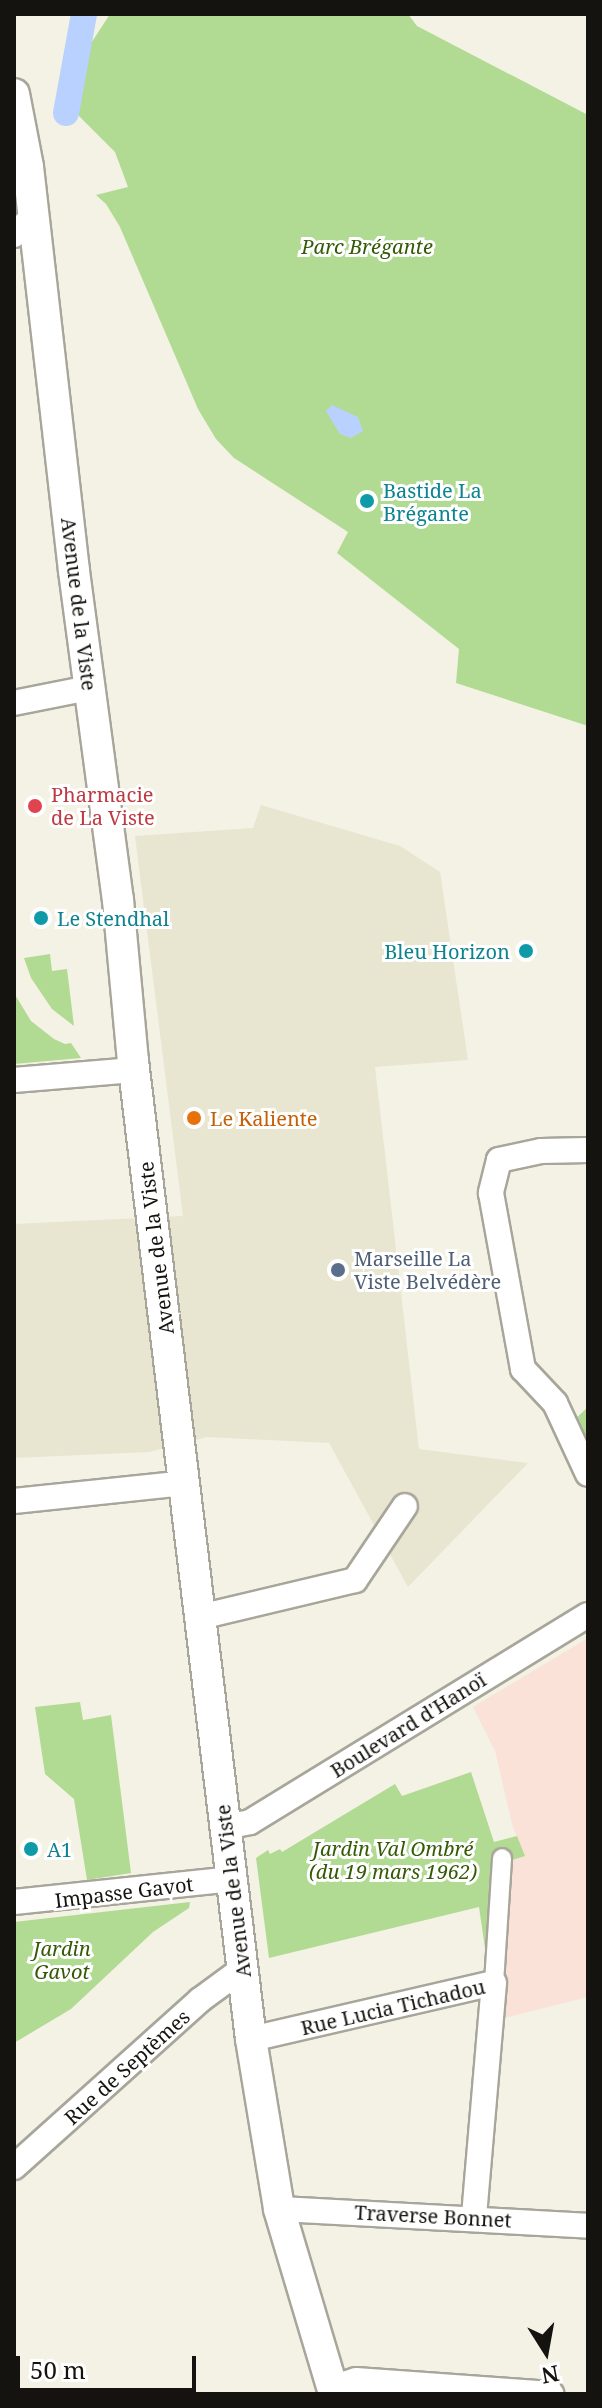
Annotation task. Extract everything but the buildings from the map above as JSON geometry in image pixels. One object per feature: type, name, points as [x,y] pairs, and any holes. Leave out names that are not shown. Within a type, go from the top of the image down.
[{"type":"street","name":"Avenue de la Viste","points":[[14,94],[23,127],[23,226],[118,900],[134,1070],[233,1879],[241,1970],[279,2209],[333,2391]]},
{"type":"street","points":[[14,703],[89,688]]},
{"type":"street","points":[[14,1080],[134,1070]]},
{"type":"street","points":[[588,1150],[541,1151],[499,1160],[491,1193],[523,1369],[555,1403],[588,1474]]},
{"type":"street","points":[[14,1501],[184,1483]]},
{"type":"street","points":[[200,1617],[355,1580],[405,1506]]},
{"type":"street","name":"Boulevard d'Hanoï","points":[[225,1827],[250,1822],[588,1615]]},
{"type":"street","points":[[494,1983],[502,1858]]},
{"type":"street","name":"Impasse Gavot","points":[[14,1902],[233,1879]]},
{"type":"street","name":"Rue de Septèmes","points":[[14,2167],[200,2000],[241,1970]]},
{"type":"street","name":"Rue Lucia Tichadou","points":[[251,2039],[494,1983],[474,2218]]},
{"type":"street","name":"Traverse Bonnet","points":[[279,2209],[588,2226]]},
{"type":"street","points":[[333,2391],[356,2380],[460,2390],[551,2394]]},
{"type":"shaded area","points":[[261,805],[400,846],[440,872],[468,1060],[375,1067],[419,1449],[528,1463],[408,1587],[329,1443],[207,1437],[149,1452],[14,1458],[14,1224],[183,1216],[135,836],[253,828]]},
{"type":"shaded area","points":[[588,1638],[588,1997],[500,2019],[510,1861],[524,1856],[512,1824],[495,1751],[473,1707]]},
{"type":"green space","name":"Parc Brégante","points":[[110,14],[408,14],[417,26],[588,115],[588,726],[456,683],[459,649],[337,553],[348,532],[234,458],[216,439],[198,409],[120,227],[106,204],[96,195],[128,187],[115,152],[72,109],[86,51]]},
{"type":"green space","points":[[50,954],[52,971],[67,969],[74,1026],[52,1009],[31,978],[24,958]]},
{"type":"green space","points":[[14,993],[31,1021],[54,1039],[71,1043],[81,1058],[14,1064]]},
{"type":"green space","points":[[588,1407],[588,1454],[573,1421]]},
{"type":"green space","points":[[80,1702],[83,1720],[111,1715],[131,1873],[87,1880],[74,1799],[45,1774],[35,1707]]},
{"type":"green space","name":"Jardin Val Ombré (du 19 mars 1962)","points":[[471,1772],[494,1842],[517,1836],[525,1856],[509,1861],[487,1962],[479,1907],[269,1958],[256,1858],[268,1850],[270,1854],[280,1849],[282,1852],[395,1784],[402,1796]]},
{"type":"green space","name":"Jardin Gavot","points":[[190,1902],[189,1908],[153,1932],[71,2009],[14,2043],[14,1922]]},
{"type":"water","points":[[332,405],[358,417],[363,431],[351,438],[340,434],[326,411]]},
{"type":"waterway","points":[[66,113],[84,14]]},
{"type":"place","name":"Bastide La Brégante","points":[[367,501]]},
{"type":"place","name":"Pharmacie de La Viste","points":[[35,806]]},
{"type":"place","name":"Le Stendhal","points":[[41,918]]},
{"type":"place","name":"Bleu Horizon","points":[[526,951]]},
{"type":"place","name":"Le Kaliente","points":[[194,1118]]},
{"type":"place","name":"Marseille La Viste Belvédère","points":[[338,1270]]},
{"type":"place","name":"A1","points":[[31,1849]]}]
